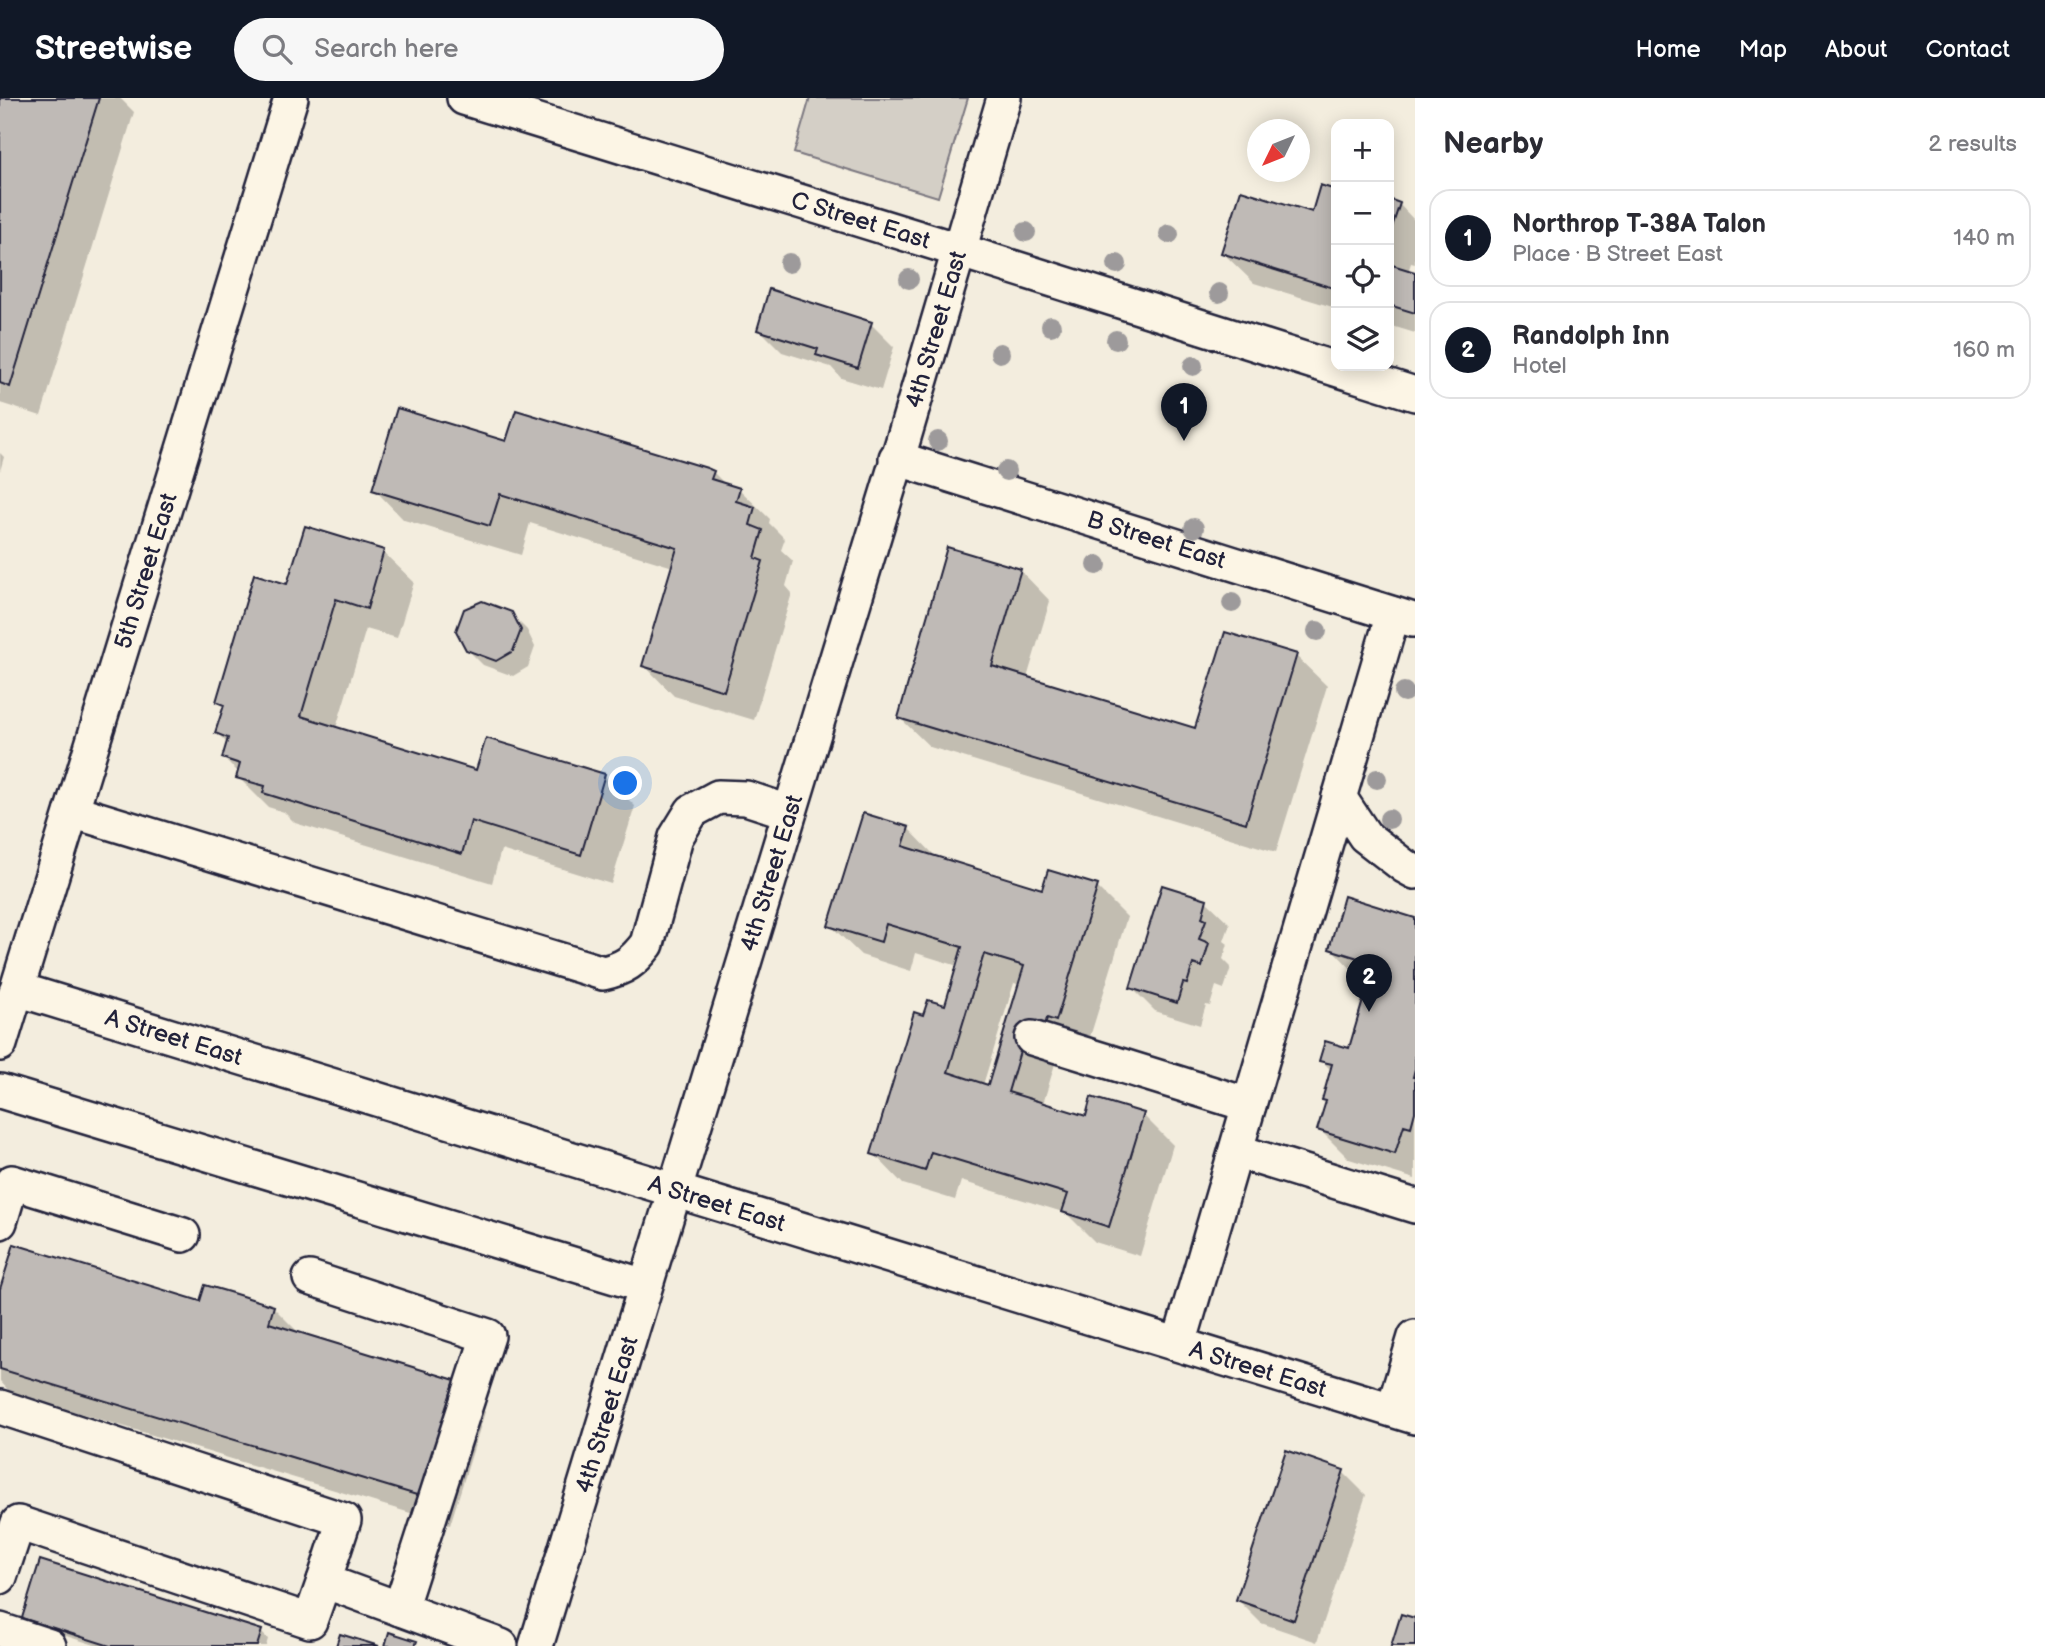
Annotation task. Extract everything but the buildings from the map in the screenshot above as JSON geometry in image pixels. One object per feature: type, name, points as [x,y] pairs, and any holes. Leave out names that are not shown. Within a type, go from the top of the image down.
[{"type":"street","name":"5th Street East","points":[[0,1041],[291,98]]},
{"type":"street","name":"C Street East","points":[[464,98],[1415,394]]},
{"type":"street","name":"4th Street East","points":[[536,1646],[1004,98]]},
{"type":"street","name":"B Street East","points":[[896,458],[1404,617]]},
{"type":"street","points":[[1180,1344],[1339,797],[1404,617]]},
{"type":"street","points":[[72,811],[603,973],[621,969],[636,958],[647,944],[676,837],[692,811],[718,797],[746,797],[789,811]]},
{"type":"street","points":[[1339,797],[1365,836],[1415,872]]},
{"type":"street","name":"A Street East","points":[[17,989],[1404,1414]]},
{"type":"street","points":[[1032,1038],[1250,1105]]},
{"type":"street","points":[[0,1091],[645,1286]]},
{"type":"street","points":[[1236,1151],[1415,1206]]},
{"type":"street","points":[[0,1222],[12,1182],[183,1235]]},
{"type":"street","points":[[310,1278],[488,1336],[400,1609]]},
{"type":"street","points":[[1404,1414],[1415,1337]]},
{"type":"street","points":[[0,1407],[344,1520],[306,1634],[9,1521],[0,1577]]},
{"type":"street","points":[[324,1581],[484,1643]]},
{"type":"street","points":[[0,1630],[49,1646]]},
{"type":"shaded area","points":[[810,98],[968,98],[938,197],[794,153]]},
{"type":"place","name":"Northrop T-38A Talon","points":[[1184,441]]},
{"type":"place","name":"Randolph Inn","points":[[1369,1012]]}]
